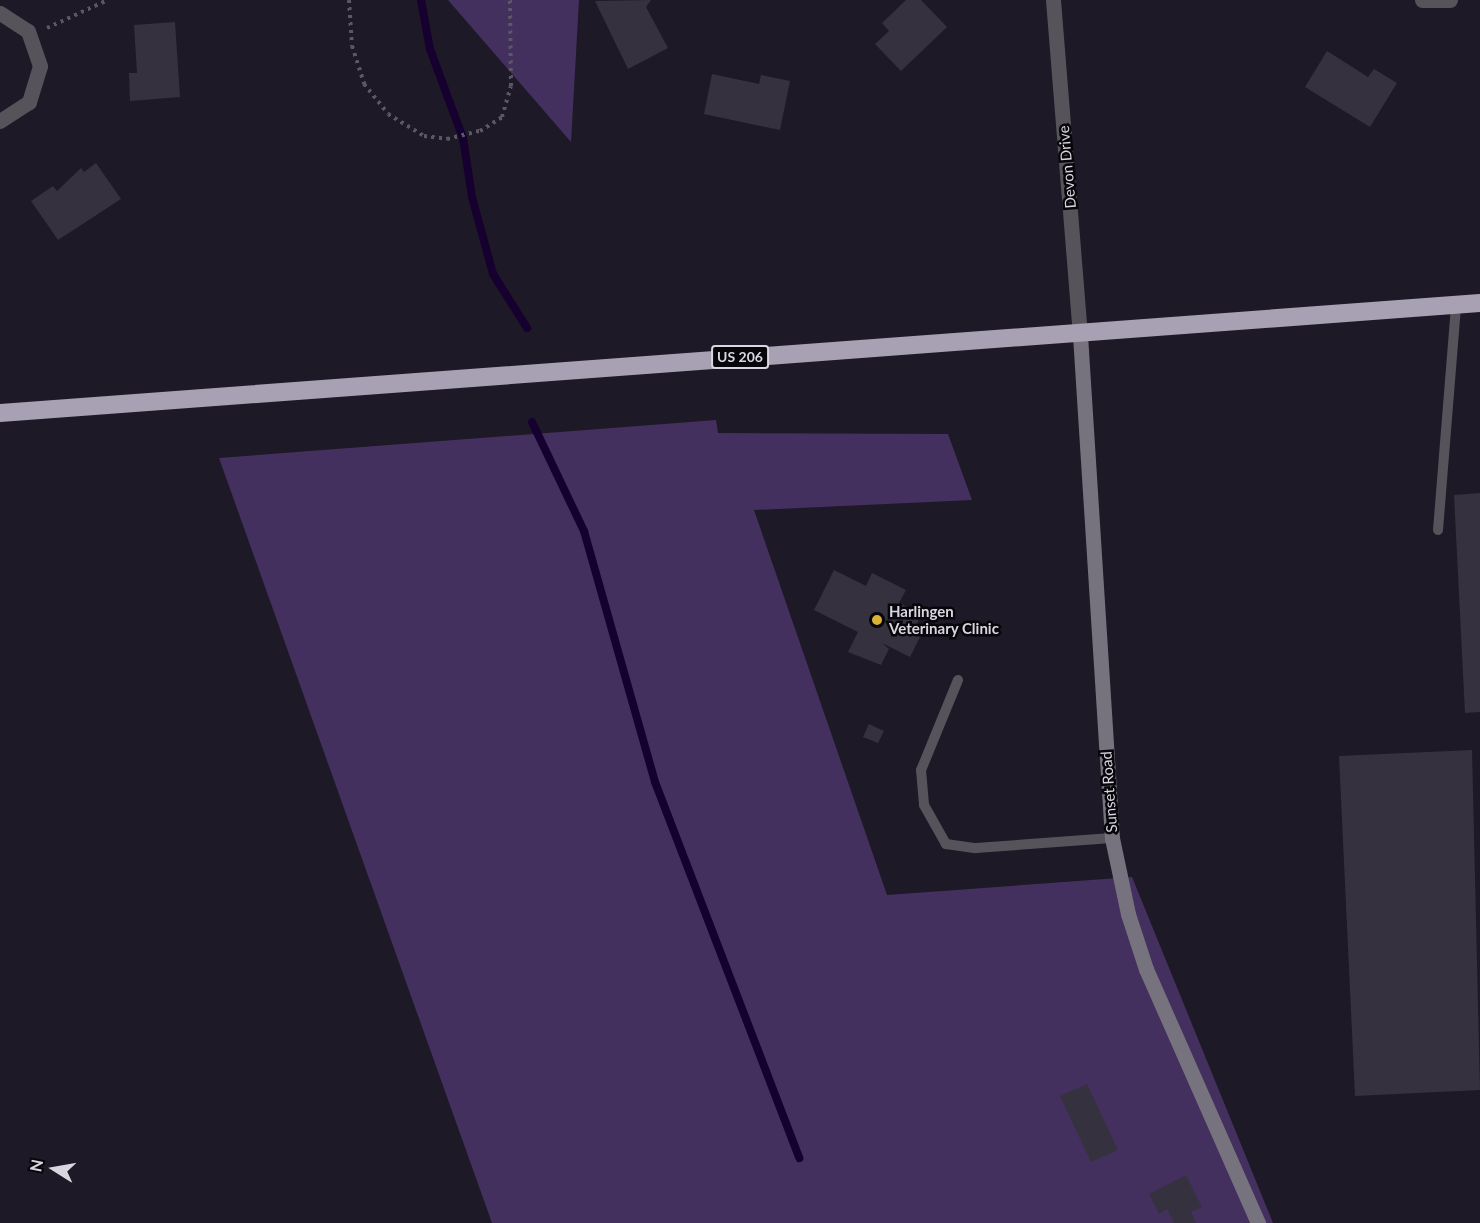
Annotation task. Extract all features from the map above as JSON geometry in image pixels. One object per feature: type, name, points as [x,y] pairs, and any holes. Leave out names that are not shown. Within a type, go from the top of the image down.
[{"type":"highway","name":"US 206","points":[[0,413],[1080,335],[1480,303]]},
{"type":"street","name":"Devon Drive","points":[[1053,0],[1080,335]]},
{"type":"street","points":[[1422,0],[1450,0]]},
{"type":"street","points":[[0,13],[28,31],[40,66],[28,102],[0,122]]},
{"type":"street","name":"Sunset Road","points":[[1080,335],[1112,838],[1146,969],[1258,1223]]},
{"type":"lane","points":[[1438,530],[1456,305]]},
{"type":"lane","points":[[958,680],[921,770],[924,805],[946,844],[976,848],[1112,838]]},
{"type":"path","points":[[47,28],[108,0]]},
{"type":"path","points":[[350,0],[352,46],[364,84],[388,114],[424,136],[447,138],[480,131],[502,117],[511,86],[510,0]]},
{"type":"shaded area","points":[[448,0],[579,0],[571,142]]},
{"type":"shaded area","points":[[716,420],[718,433],[948,434],[972,500],[754,510],[887,895],[1132,877],[1273,1223],[492,1223],[219,458]]},
{"type":"building","points":[[651,0],[646,7],[668,48],[628,69],[595,1]]},
{"type":"building","points":[[906,0],[921,0],[947,27],[901,71],[875,44],[889,31],[882,23]]},
{"type":"building","points":[[175,22],[180,97],[130,101],[129,73],[137,73],[134,25]]},
{"type":"building","points":[[1327,51],[1368,77],[1374,69],[1397,83],[1370,127],[1305,87]]},
{"type":"building","points":[[712,74],[759,84],[761,75],[790,81],[780,130],[704,114]]},
{"type":"building","points":[[96,163],[121,199],[58,240],[31,201],[53,186],[57,191],[81,168],[84,172]]},
{"type":"building","points":[[1480,493],[1480,712],[1465,713],[1454,495]]},
{"type":"building","name":"Harlingen Veterinary Clinic","points":[[834,570],[866,586],[872,573],[906,590],[899,603],[922,614],[915,627],[923,631],[910,657],[882,643],[889,649],[881,665],[848,652],[858,632],[814,610]]},
{"type":"building","points":[[869,724],[884,731],[878,743],[863,737]]},
{"type":"building","points":[[1472,750],[1480,1090],[1355,1096],[1339,756]]},
{"type":"building","points":[[1087,1084],[1118,1150],[1091,1162],[1060,1096]]},
{"type":"building","points":[[1186,1175],[1202,1207],[1191,1212],[1196,1223],[1174,1223],[1167,1209],[1159,1214],[1149,1194]]},
{"type":"waterway","points":[[421,0],[430,49],[463,138],[472,197],[493,274],[527,328]]},
{"type":"waterway","points":[[532,422],[584,531],[655,782],[799,1158]]},
{"type":"place","name":"Harlingen Veterinary Clinic","points":[[877,620]]}]
